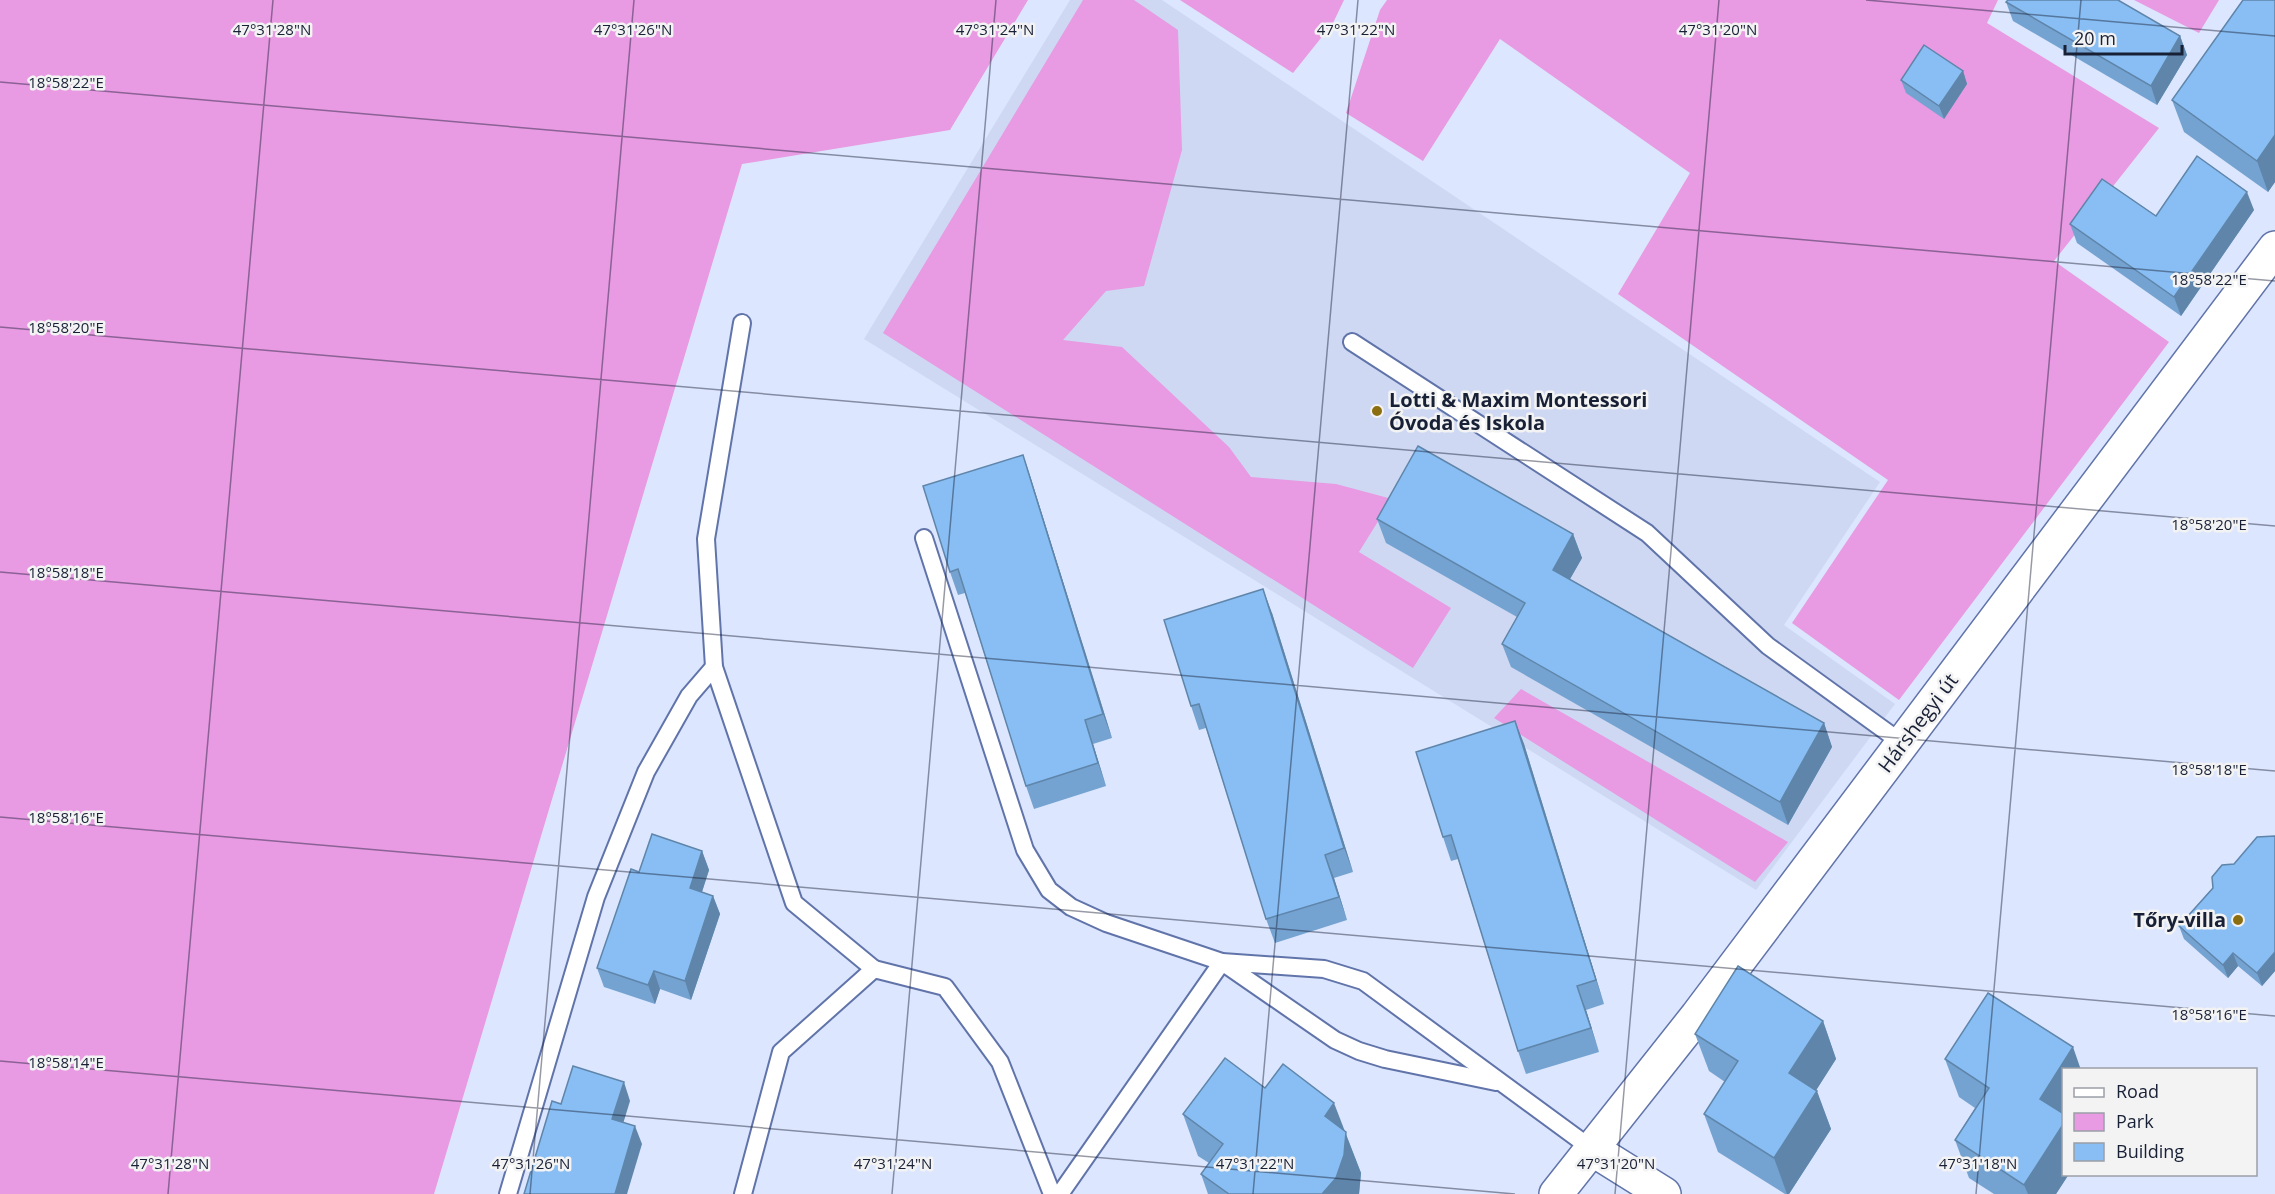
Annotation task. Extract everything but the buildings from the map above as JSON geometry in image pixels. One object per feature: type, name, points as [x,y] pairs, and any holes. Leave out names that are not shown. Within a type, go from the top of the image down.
[{"type":"street","name":"Hárshegyi út","points":[[1556,1194],[1697,1016],[2275,248]]},
{"type":"street","points":[[1592,1149],[1664,1194]]},
{"type":"lane","points":[[742,323],[706,539],[714,667],[794,903],[874,969],[945,987],[1000,1062],[1052,1194]]},
{"type":"lane","points":[[1352,342],[1647,534],[1768,646],[1902,743]]},
{"type":"lane","points":[[924,538],[1025,850],[1049,890],[1071,907],[1106,923],[1222,962],[1324,969],[1363,981],[1592,1149]]},
{"type":"lane","points":[[508,1194],[596,897],[646,772],[689,696],[714,667]]},
{"type":"lane","points":[[1222,962],[1335,1040],[1359,1051],[1385,1059],[1503,1084]]},
{"type":"lane","points":[[1060,1194],[1222,962]]},
{"type":"lane","points":[[743,1194],[781,1053],[874,969]]},
{"type":"shaded area","name":"Lotti & Maxim Montessori Óvoda és Iskola","points":[[1070,0],[1162,0],[1880,482],[1784,625],[1895,704],[1756,890],[864,339]]},
{"type":"green space","points":[[0,0],[1028,0],[950,130],[742,164],[434,1194],[0,1194]]},
{"type":"green space","points":[[1083,0],[1134,0],[1178,30],[1182,150],[1144,286],[1106,291],[1063,340],[1122,347],[1229,447],[1251,477],[1336,484],[1392,499],[1359,552],[1451,608],[1413,668],[883,333]]},
{"type":"green space","points":[[1180,0],[1344,0],[1333,23],[1293,73]]},
{"type":"green space","points":[[1387,0],[1998,0],[1987,23],[2159,128],[2054,261],[2169,342],[1899,700],[1792,623],[1888,480],[1618,294],[1690,173],[1500,39],[1423,161],[1346,113],[1380,10]]},
{"type":"green space","points":[[2134,0],[2219,0],[2199,33]]},
{"type":"green space","points":[[1521,689],[1788,842],[1755,882],[1494,718]]},
{"type":"place","name":"Lotti & Maxim Montessori Óvoda és Iskola","points":[[1377,411]]},
{"type":"place","name":"Tőry-villa","points":[[2238,920]]}]
